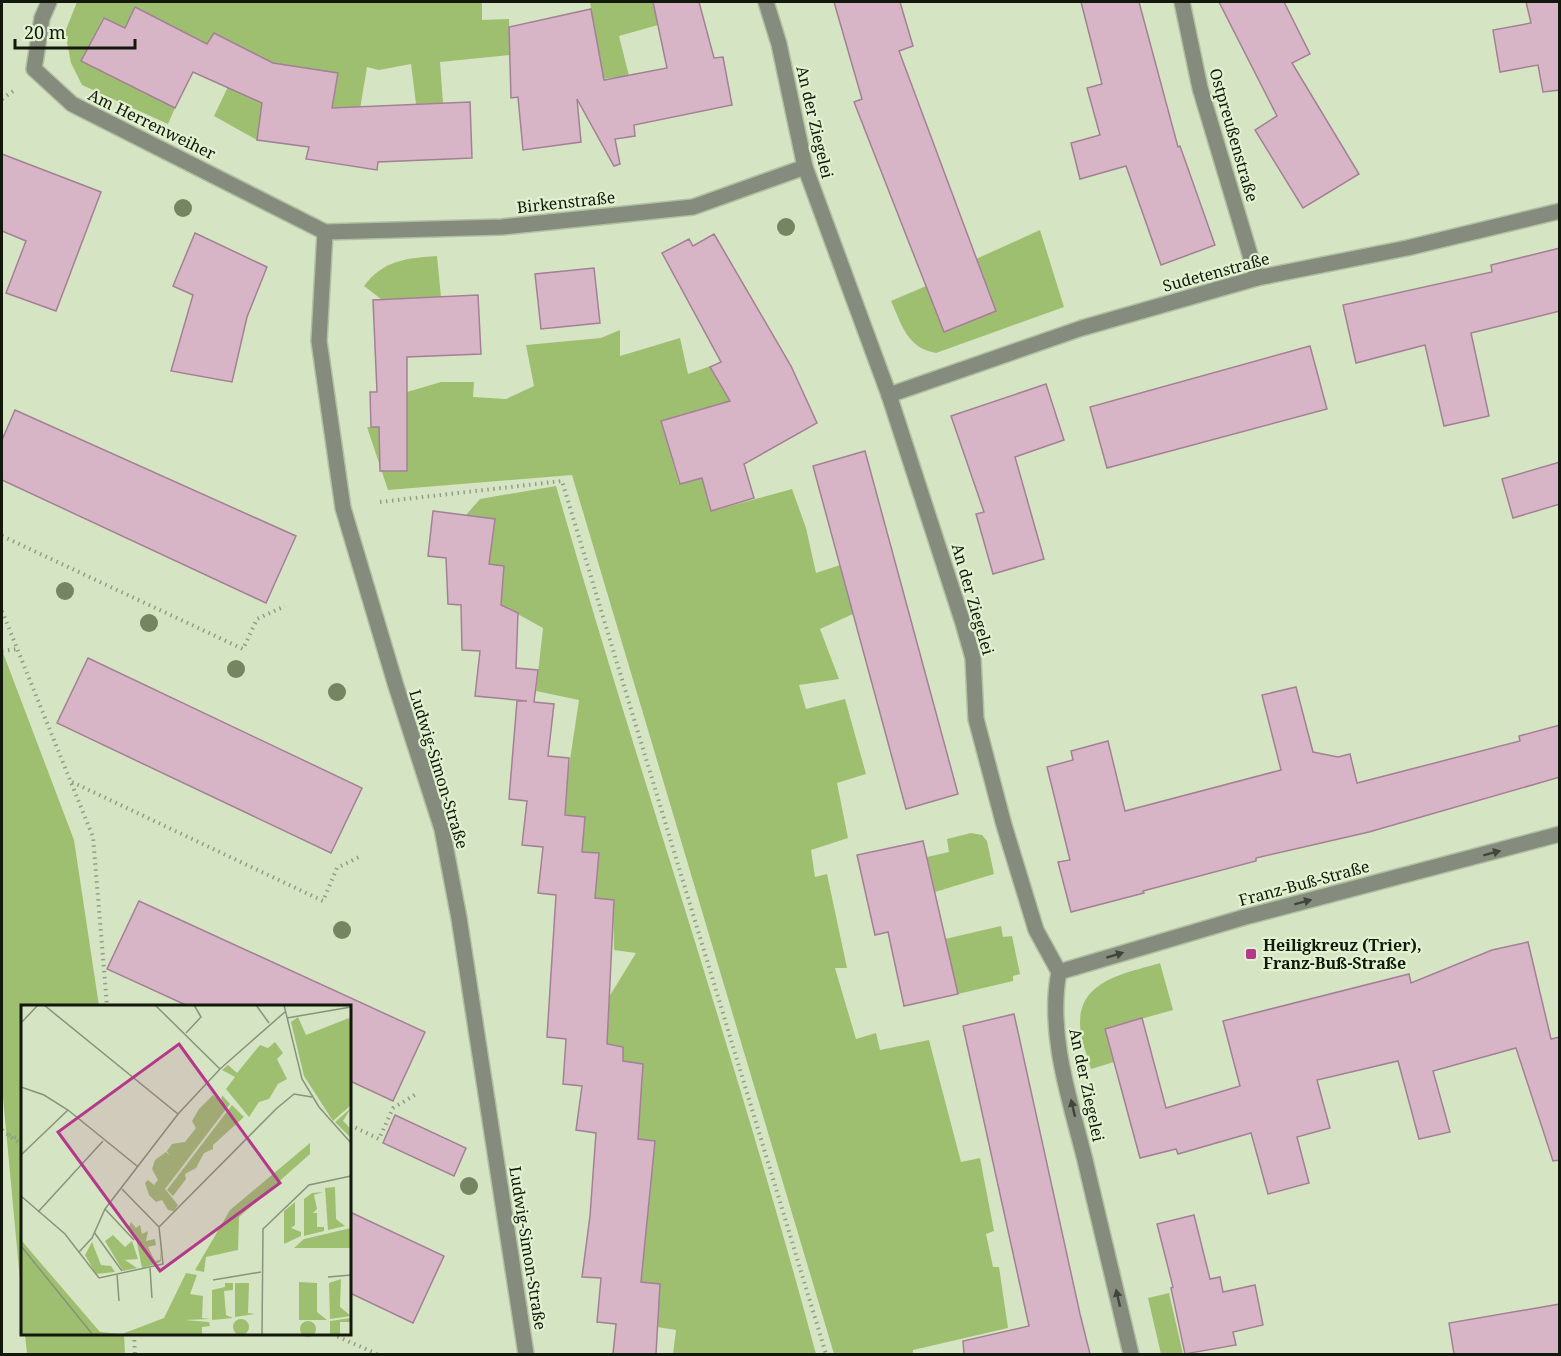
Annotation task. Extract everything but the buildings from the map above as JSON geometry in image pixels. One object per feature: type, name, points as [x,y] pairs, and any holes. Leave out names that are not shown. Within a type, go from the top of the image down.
[{"type":"street","name":"Am Herrenweiher","points":[[49,2],[42,18],[33,69],[72,104],[325,232]]},
{"type":"street","name":"An der Ziegelei","points":[[766,2],[779,44],[805,167],[889,395],[973,658],[976,719],[1004,825],[1036,930],[1059,972],[1054,998],[1055,1020],[1071,1102],[1131,1354]]},
{"type":"street","name":"Ostpreußenstraße","points":[[1182,2],[1200,88],[1257,278]]},
{"type":"street","name":"Birkenstraße","points":[[325,232],[502,226],[693,207],[805,167]]},
{"type":"street","name":"Sudetenstraße","points":[[889,395],[1082,328],[1257,278],[1407,248],[1560,211]]},
{"type":"street","name":"Ludwig-Simon-Straße","points":[[325,232],[319,341],[343,508],[396,686],[442,829],[460,929],[526,1354]]},
{"type":"street","name":"Franz-Buß-Straße","points":[[1059,972],[1245,917],[1560,834]]},
{"type":"path","points":[[380,502],[562,481],[826,1354]]},
{"type":"path","points":[[2,536],[243,649],[257,619],[285,606]]},
{"type":"path","points":[[2,611],[93,837],[107,1005]]},
{"type":"path","points":[[2,651],[17,649]]},
{"type":"path","points":[[71,782],[323,901],[337,867],[359,857]]},
{"type":"path","points":[[351,1125],[379,1139],[393,1108],[418,1093]]},
{"type":"path","points":[[2,1130],[21,1144]]},
{"type":"path","points":[[8,1135],[21,1140]]},
{"type":"path","points":[[134,1335],[135,1354]]},
{"type":"path","points":[[334,1335],[377,1354]]},
{"type":"green space","points":[[77,2],[482,2],[482,20],[509,19],[510,55],[440,62],[443,103],[416,104],[411,64],[379,70],[367,67],[357,127],[330,122],[338,73],[291,66],[287,91],[265,86],[257,140],[214,116],[246,49],[214,33],[207,44],[135,8],[125,28],[103,18],[81,61],[175,108],[168,124],[82,85],[71,63],[65,32]]},
{"type":"green space","points":[[590,2],[653,2],[658,25],[619,36],[629,76],[578,81],[597,44]]},
{"type":"green space","points":[[1040,230],[1064,307],[936,353],[912,341],[902,327],[891,301],[926,286],[944,332],[995,311],[976,259]]},
{"type":"green space","points":[[437,256],[441,297],[381,299],[364,286],[379,271],[396,262]]},
{"type":"green space","points":[[620,330],[620,356],[680,338],[688,374],[722,362],[710,368],[731,404],[661,422],[679,484],[702,478],[712,511],[792,489],[806,528],[816,573],[840,565],[853,614],[820,629],[839,679],[799,685],[806,709],[845,699],[866,774],[837,783],[848,838],[811,850],[815,877],[827,874],[847,968],[835,968],[856,1039],[876,1033],[880,1050],[929,1040],[961,1162],[980,1158],[994,1231],[986,1234],[993,1267],[999,1267],[1008,1328],[913,1350],[913,1354],[834,1354],[572,475],[388,490],[367,427],[407,427],[407,392],[441,382],[474,382],[473,397],[506,399],[534,386],[526,345],[601,338]]},
{"type":"green space","points":[[556,486],[722,1028],[816,1354],[673,1354],[676,1330],[657,1327],[641,1282],[655,1142],[634,1139],[643,1064],[623,1061],[623,1047],[607,1044],[609,997],[636,953],[614,950],[613,900],[595,898],[599,853],[582,852],[585,817],[565,815],[568,773],[579,700],[536,691],[543,628],[501,605],[504,566],[489,564],[495,519],[466,515],[480,499]]},
{"type":"green space","points":[[2,650],[74,840],[99,1005],[21,1005],[21,1291],[2,1087]]},
{"type":"green space","points":[[971,833],[982,835],[987,841],[994,874],[935,892],[927,857],[949,852],[947,839]]},
{"type":"green space","points":[[1001,926],[1003,937],[1012,936],[1020,974],[1013,976],[1013,981],[958,994],[945,939]]},
{"type":"green space","points":[[1160,963],[1173,1010],[1105,1029],[1114,1062],[1091,1069],[1080,1029],[1082,1008],[1088,996],[1108,980]]},
{"type":"green space","points":[[1169,1293],[1183,1354],[1161,1354],[1148,1298]]},
{"type":"green space","points":[[25,1335],[124,1335],[125,1354],[27,1354]]},
{"type":"place","name":"Heiligkreuz (Trier), Franz-Buß-Straße","points":[[1251,954]]}]
